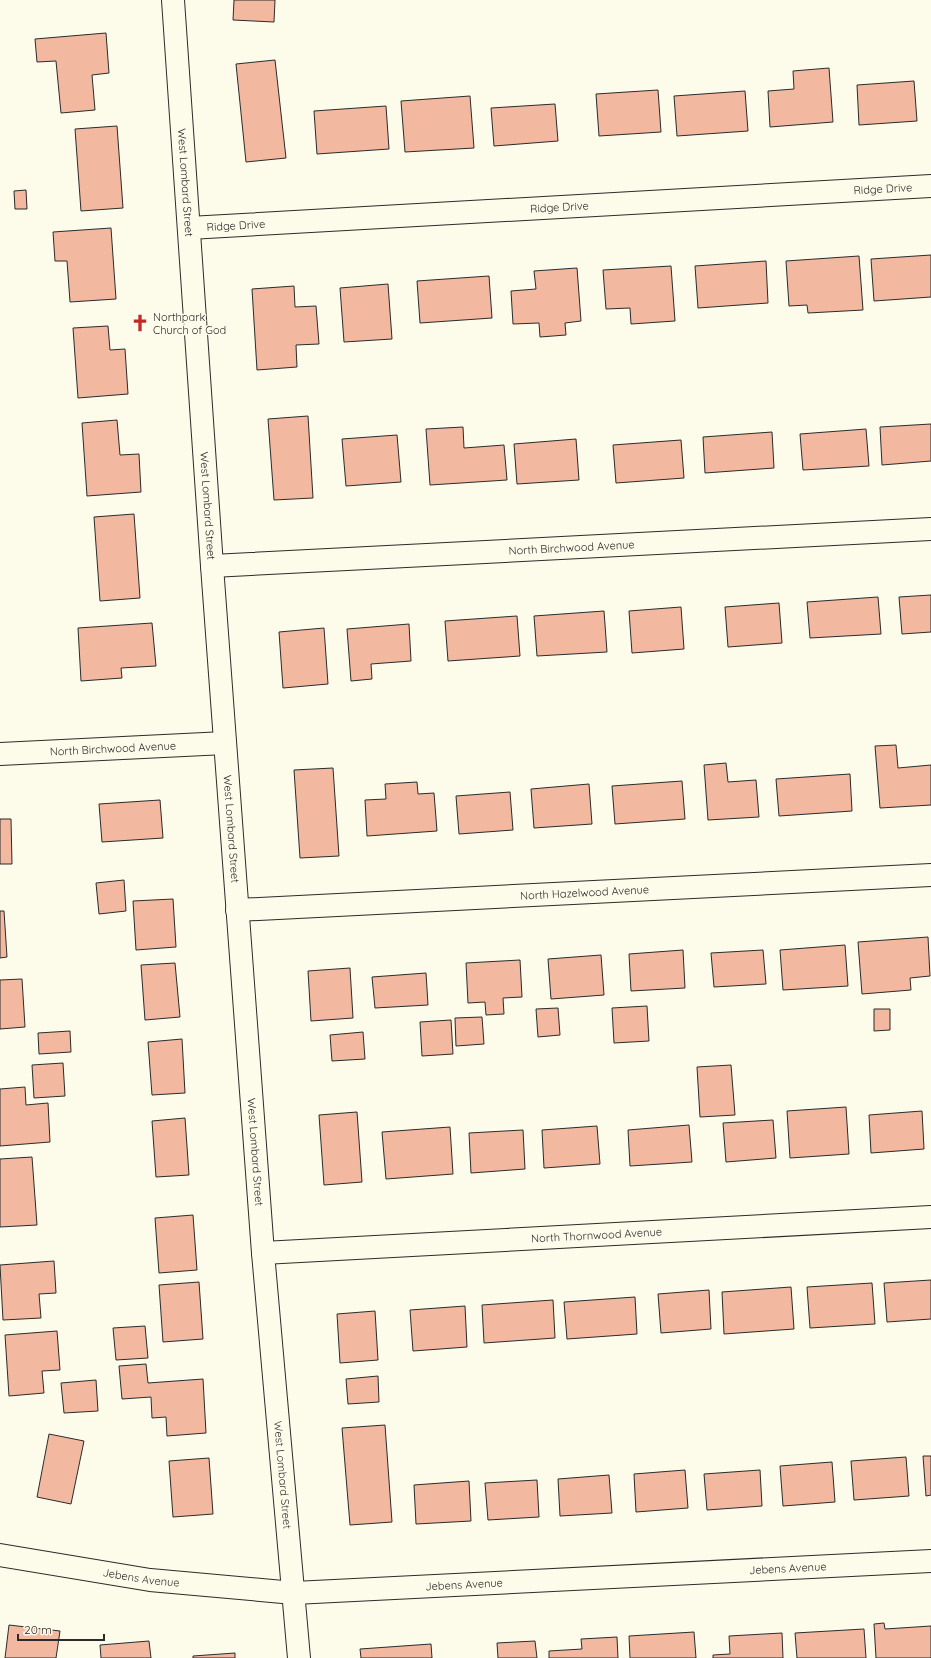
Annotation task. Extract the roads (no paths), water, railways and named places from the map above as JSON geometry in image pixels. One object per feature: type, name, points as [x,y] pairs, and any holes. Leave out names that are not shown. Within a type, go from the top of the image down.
[{"type":"street","name":"West Lombard Street","points":[[173,0],[212,566],[263,1253],[299,1658]]},
{"type":"street","name":"Ridge Drive","points":[[189,228],[931,186]]},
{"type":"street","name":"North Birchwood Avenue","points":[[212,566],[931,530]]},
{"type":"street","name":"North Birchwood Avenue","points":[[0,754],[225,743]]},
{"type":"street","name":"North Hazelwood Avenue","points":[[237,910],[931,875]]},
{"type":"street","name":"North Thornwood Avenue","points":[[263,1253],[931,1217]]},
{"type":"street","name":"Jebens Avenue","points":[[0,1555],[150,1580],[294,1593],[931,1562]]},
{"type":"place","name":"Northpark Church of God","points":[[140,323]]}]
